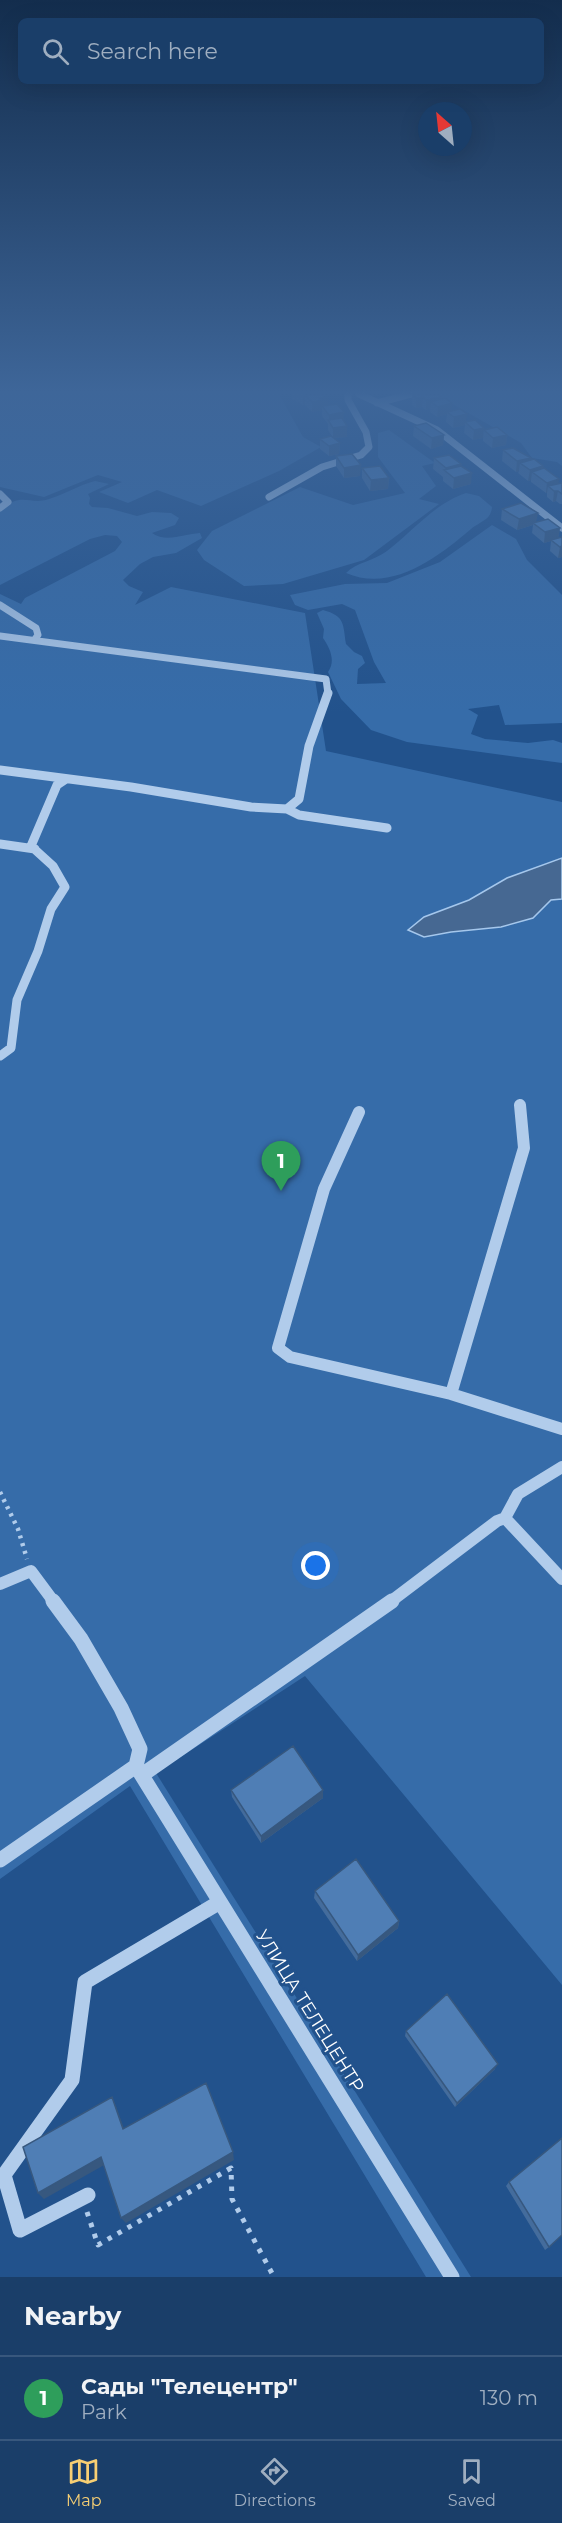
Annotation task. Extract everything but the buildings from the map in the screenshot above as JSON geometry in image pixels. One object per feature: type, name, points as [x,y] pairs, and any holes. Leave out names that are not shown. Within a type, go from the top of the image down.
[{"type":"street","points":[[527,500],[562,528]]},
{"type":"street","points":[[0,605],[36,628],[38,634],[34,639]]},
{"type":"street","points":[[0,636],[326,679],[329,691],[309,746],[299,799],[287,809]]},
{"type":"street","points":[[0,770],[251,807],[287,809],[299,815],[387,828]]},
{"type":"street","points":[[0,1056],[11,1048],[17,1000],[38,951],[51,909],[65,887],[53,866],[31,846],[42,815],[57,785],[66,779]]},
{"type":"street","points":[[0,844],[34,849]]},
{"type":"street","points":[[451,1394],[524,1148],[520,1105]]},
{"type":"street","points":[[359,1112],[324,1189],[278,1348],[290,1357],[451,1394],[562,1429]]},
{"type":"street","points":[[0,1860],[361,1624],[497,1521],[505,1518],[518,1494],[562,1467]]},
{"type":"street","points":[[505,1518],[562,1579]]},
{"type":"street","points":[[0,1584],[31,1571],[81,1639],[121,1708],[140,1749],[139,1770]]},
{"type":"street","name":"УЛИЦА ТЕЛЕЦЕНТР","points":[[139,1770],[452,2277]]},
{"type":"street","points":[[85,2197],[20,2230],[4,2175],[72,2080],[85,1982],[220,1902]]},
{"type":"path","points":[[0,1492],[18,1529],[31,1571]]},
{"type":"path","points":[[85,2197],[98,2245],[231,2168],[232,2199],[274,2277]]},
{"type":"shaded area","points":[[18,500],[90,500],[89,504],[92,507],[108,508],[137,516],[152,512],[171,513],[179,518],[175,525],[152,533],[169,538],[200,533],[202,538],[176,553],[153,557],[140,564],[123,580],[129,586],[143,592],[135,605],[171,587],[305,613],[326,751],[562,802],[562,1985],[305,1676],[156,1773],[471,2277],[426,2277],[130,1786],[0,1879],[0,594],[21,604],[25,598],[115,551],[122,542],[117,536],[105,535],[90,539],[0,585],[0,512],[7,505]]},
{"type":"shaded area","points":[[185,500],[214,500],[201,506]]},
{"type":"shaded area","points":[[273,500],[339,500],[353,505],[374,500],[424,500],[439,504],[364,560],[283,584],[244,586],[204,560],[197,550],[212,531]]},
{"type":"shaded area","points":[[451,500],[484,500],[492,507],[490,515],[485,520],[413,569],[380,578],[363,578],[346,573],[355,566],[382,554]]},
{"type":"shaded area","points":[[492,525],[516,539],[527,560],[562,595],[562,723],[505,725],[499,705],[468,709],[478,715],[471,734],[485,739],[528,743],[553,740],[562,743],[562,763],[407,742],[371,730],[341,699],[328,672],[332,663],[331,655],[323,638],[324,629],[317,613],[323,610],[339,618],[342,622],[346,644],[362,656],[365,663],[358,669],[357,684],[386,683],[374,662],[355,610],[342,604],[308,610],[295,605],[290,595],[345,584],[387,583],[440,562]]},
{"type":"shaded area","points":[[562,858],[562,899],[551,900],[533,918],[501,927],[424,937],[408,930],[424,917],[469,900],[507,878]]},
{"type":"place","name":"Сады \"Телецентр\"","points":[[281,1191]]}]
